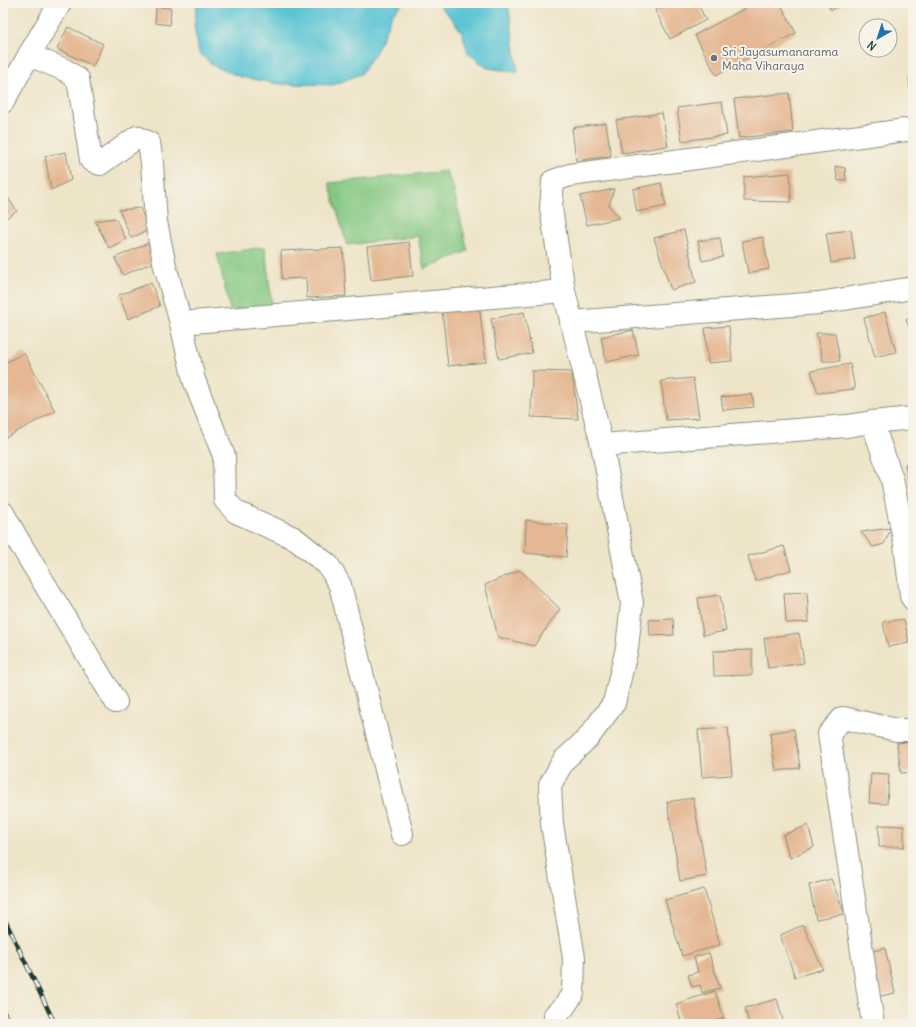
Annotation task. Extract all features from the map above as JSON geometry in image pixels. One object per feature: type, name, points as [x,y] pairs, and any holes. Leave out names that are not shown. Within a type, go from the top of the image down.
[{"type":"street","points":[[3,102],[60,3]]},
{"type":"street","points":[[29,55],[65,70],[78,79],[91,160],[100,164],[137,137],[148,143],[152,163],[156,222],[165,266],[181,324],[194,380],[224,456],[224,500],[236,512],[294,538],[328,565],[340,585],[402,834]]},
{"type":"street","points":[[557,1024],[555,1015],[564,1007],[573,993],[574,958],[552,824],[550,785],[564,760],[588,738],[614,703],[628,648],[632,603],[602,445],[564,291],[551,208],[553,181],[570,175],[913,129]]},
{"type":"street","points":[[572,322],[819,303],[913,288]]},
{"type":"street","points":[[181,324],[564,291]]},
{"type":"street","points":[[602,445],[846,426],[913,418]]},
{"type":"street","points":[[872,422],[892,479],[909,544],[911,596],[913,599]]},
{"type":"street","points":[[3,513],[10,544],[116,702]]},
{"type":"street","points":[[873,1024],[829,734],[843,718],[897,730],[913,730]]},
{"type":"green space","points":[[446,171],[453,188],[468,251],[424,269],[418,236],[347,245],[329,183]]},
{"type":"green space","points":[[265,247],[272,306],[230,310],[217,254]]},
{"type":"water","points":[[197,3],[404,3],[393,13],[377,50],[361,74],[333,85],[279,84],[241,77],[214,66],[199,53],[194,26]]},
{"type":"water","points":[[437,3],[508,3],[518,72],[487,68],[468,53],[462,32]]},
{"type":"building","points":[[669,3],[697,3],[706,20],[670,39],[655,10]]},
{"type":"building","points":[[755,3],[780,3],[796,33],[716,75],[695,35]]},
{"type":"building","points":[[827,3],[845,3],[831,10]]},
{"type":"building","points":[[156,7],[171,8],[170,25],[155,23]]},
{"type":"building","points":[[68,27],[103,44],[93,66],[57,49]]},
{"type":"building","points":[[909,78],[913,78],[913,108],[912,108]]},
{"type":"building","points":[[789,93],[793,132],[739,138],[734,99]]},
{"type":"building","points":[[722,102],[727,135],[682,141],[677,108]]},
{"type":"building","points":[[662,113],[668,146],[622,153],[616,120]]},
{"type":"building","points":[[606,123],[611,156],[576,161],[572,128]]},
{"type":"building","points":[[66,152],[71,180],[51,190],[45,156]]},
{"type":"building","points":[[835,166],[845,168],[846,180],[838,181]]},
{"type":"building","points":[[790,173],[791,202],[744,201],[744,177]]},
{"type":"building","points":[[661,183],[666,206],[637,212],[633,189]]},
{"type":"building","points":[[614,189],[609,206],[620,218],[587,225],[580,196]]},
{"type":"building","points":[[3,191],[17,211],[3,220]]},
{"type":"building","points":[[140,208],[149,230],[131,238],[119,210]]},
{"type":"building","points":[[115,218],[126,239],[109,248],[95,221]]},
{"type":"building","points":[[684,230],[696,282],[671,290],[654,238]]},
{"type":"building","points":[[851,230],[855,259],[831,263],[826,233]]},
{"type":"building","points":[[763,237],[769,269],[748,273],[742,241]]},
{"type":"building","points":[[720,238],[723,257],[702,261],[698,241]]},
{"type":"building","points":[[409,242],[413,276],[371,280],[367,247]]},
{"type":"building","points":[[148,243],[156,261],[123,275],[115,258]]},
{"type":"building","points":[[343,248],[346,296],[307,298],[306,278],[282,279],[281,251]]},
{"type":"building","points":[[151,283],[160,306],[128,319],[119,295]]},
{"type":"building","points":[[479,305],[486,362],[448,366],[442,309]]},
{"type":"building","points":[[524,312],[532,353],[499,359],[491,319]]},
{"type":"building","points":[[885,312],[896,352],[875,357],[864,318]]},
{"type":"building","points":[[913,317],[913,336],[906,320]]},
{"type":"building","points":[[729,326],[732,361],[708,363],[705,328]]},
{"type":"building","points":[[633,330],[639,355],[606,362],[601,337]]},
{"type":"building","points":[[816,333],[835,333],[840,361],[823,361]]},
{"type":"building","points":[[3,353],[7,362],[24,353],[55,411],[3,439]]},
{"type":"building","points":[[850,364],[855,389],[818,393],[811,371]]},
{"type":"building","points":[[532,371],[572,372],[578,419],[531,417]]},
{"type":"building","points":[[693,378],[699,418],[666,420],[661,381]]},
{"type":"building","points":[[752,394],[754,407],[723,410],[721,397]]},
{"type":"building","points":[[913,463],[913,493],[911,493],[905,464]]},
{"type":"building","points":[[526,520],[568,525],[566,557],[525,553]]},
{"type":"building","points":[[891,528],[884,544],[873,547],[861,532]]},
{"type":"building","points":[[784,546],[791,570],[755,581],[748,556]]},
{"type":"building","points":[[520,570],[560,609],[534,646],[498,637],[485,585]]},
{"type":"building","points":[[807,592],[809,622],[786,623],[784,593]]},
{"type":"building","points":[[720,595],[726,631],[703,635],[698,598]]},
{"type":"building","points":[[673,619],[674,635],[650,636],[649,620]]},
{"type":"building","points":[[904,619],[909,643],[888,647],[883,622]]},
{"type":"building","points":[[799,633],[804,663],[768,668],[764,638]]},
{"type":"building","points":[[752,650],[752,675],[714,676],[713,651]]},
{"type":"building","points":[[728,728],[732,775],[702,777],[698,730]]},
{"type":"building","points":[[794,729],[800,768],[776,771],[770,733]]},
{"type":"building","points":[[913,741],[913,772],[901,773],[897,743]]},
{"type":"building","points":[[871,773],[889,774],[887,804],[869,803]]},
{"type":"building","points":[[693,798],[707,876],[680,881],[667,802]]},
{"type":"building","points":[[808,825],[814,847],[790,858],[783,835]]},
{"type":"building","points":[[879,825],[904,826],[904,847],[879,847]]},
{"type":"building","points":[[831,879],[845,914],[816,919],[809,885]]},
{"type":"building","points":[[704,889],[720,945],[682,956],[665,900]]},
{"type":"building","points":[[803,925],[823,969],[795,977],[780,935]]},
{"type":"building","points":[[885,948],[895,993],[876,997],[865,953]]},
{"type":"building","points":[[709,953],[720,988],[702,993],[700,985],[692,987],[688,975],[698,972],[694,957]]},
{"type":"building","points":[[715,991],[724,1018],[708,1024],[682,1024],[676,1004]]},
{"type":"building","points":[[777,999],[784,1024],[749,1024],[745,1008]]},
{"type":"railway","points":[[3,916],[55,1024]]},
{"type":"railway","points":[[3,1011],[10,1024]]},
{"type":"place","name":"Sri Jayasumanarama Maha Viharaya","points":[[714,58]]}]
